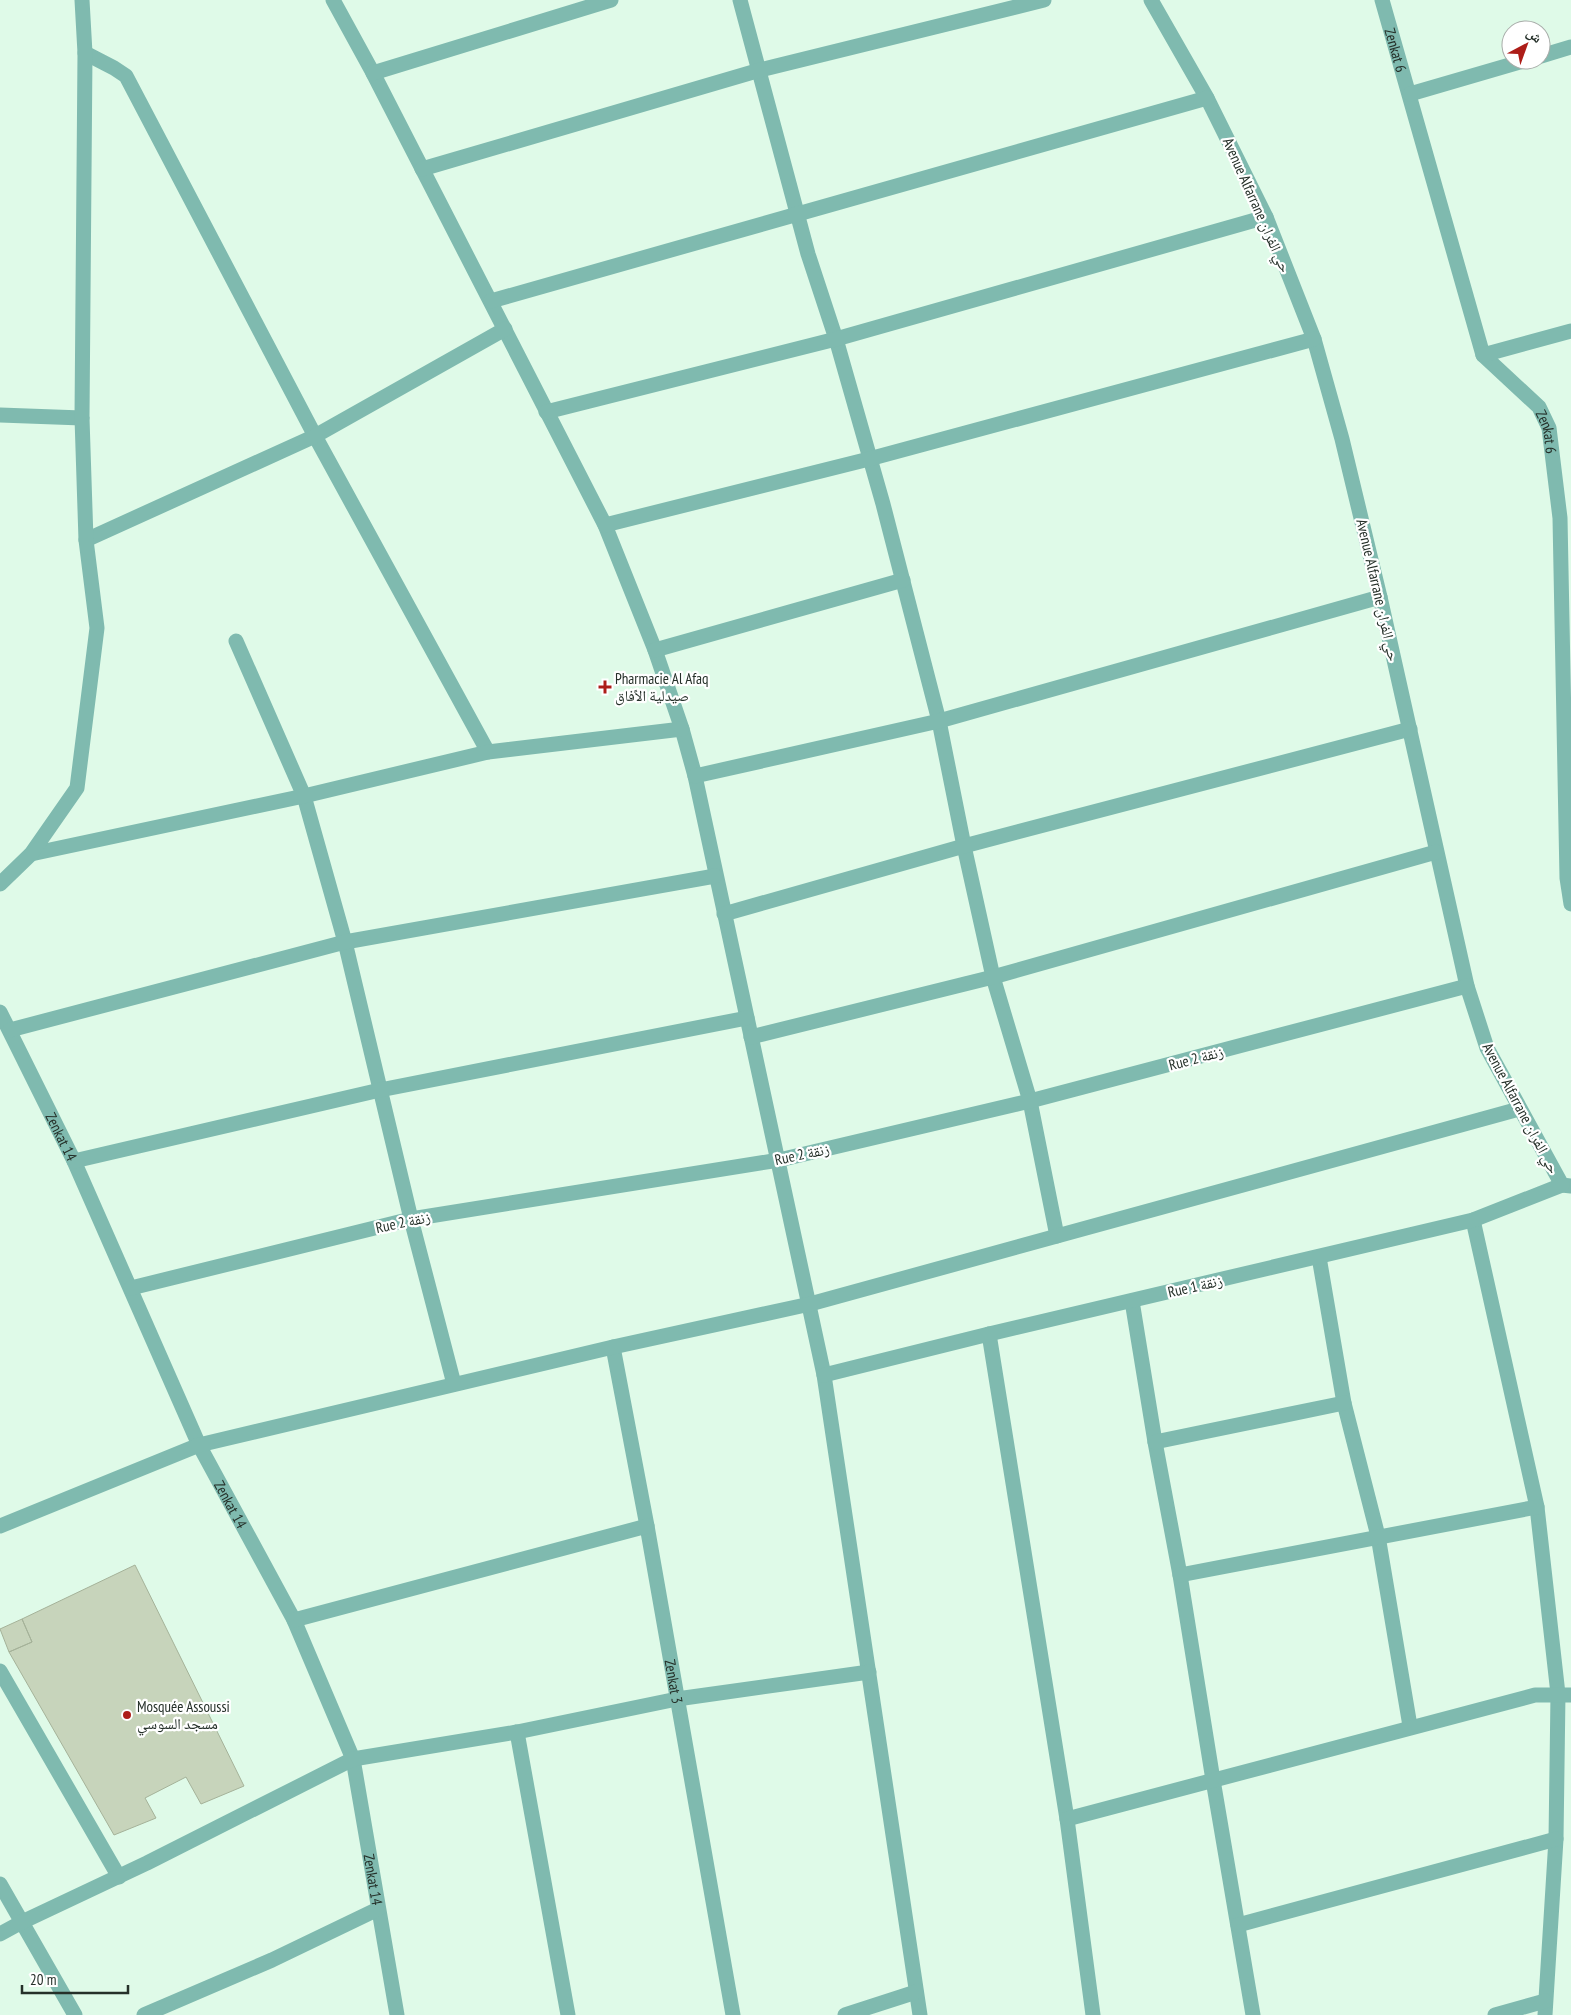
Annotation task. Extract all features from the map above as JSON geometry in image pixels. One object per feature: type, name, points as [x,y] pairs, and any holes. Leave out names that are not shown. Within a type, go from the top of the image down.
[{"type":"street","points":[[0,884],[31,854],[77,788],[97,628],[86,540],[82,418],[85,53],[82,0]]},
{"type":"street","points":[[333,0],[373,73],[605,525],[655,650],[682,729],[695,776],[715,876],[824,1375],[920,2015]]},
{"type":"street","points":[[373,73],[611,0]]},
{"type":"street","points":[[740,0],[808,254],[836,339],[903,580],[939,720],[993,977],[1030,1102],[1057,1236]]},
{"type":"street","points":[[422,169],[760,70],[1044,0]]},
{"type":"street","name":"Avenue Alfarrane حي الفران","points":[[1152,0],[1207,98],[1266,217],[1314,339],[1342,439],[1380,597],[1467,986],[1487,1048],[1519,1109],[1567,1185]]},
{"type":"street","name":"Zenkat 6","points":[[1382,0],[1483,355],[1539,407],[1548,428],[1566,518],[1569,878],[1571,904]]},
{"type":"street","points":[[1551,53],[1571,47]]},
{"type":"street","points":[[85,53],[126,76],[315,436],[488,752]]},
{"type":"street","points":[[1410,94],[1501,68]]},
{"type":"street","points":[[491,301],[1207,98]]},
{"type":"street","points":[[546,412],[836,339],[1266,217]]},
{"type":"street","points":[[86,540],[315,436],[505,329]]},
{"type":"street","points":[[1483,355],[1571,330]]},
{"type":"street","points":[[605,525],[869,458],[1314,339]]},
{"type":"street","points":[[0,415],[82,418]]},
{"type":"street","points":[[655,650],[903,580]]},
{"type":"street","points":[[695,776],[939,720],[1380,597]]},
{"type":"street","points":[[236,641],[304,796],[345,942],[411,1218],[454,1384]]},
{"type":"street","points":[[31,854],[304,796],[488,752],[682,729]]},
{"type":"street","points":[[724,914],[964,846],[1410,729]]},
{"type":"street","points":[[751,1037],[993,977],[1436,852]]},
{"type":"street","points":[[10,1030],[345,942],[715,876]]},
{"type":"street","name":"Rue 2 زنقة","points":[[131,1288],[411,1218],[778,1160],[1030,1102],[1467,986]]},
{"type":"street","name":"Zenkat 14","points":[[0,1012],[74,1161],[199,1445],[294,1620],[353,1759],[397,2015]]},
{"type":"street","points":[[74,1161],[380,1090],[747,1018]]},
{"type":"street","points":[[0,1526],[199,1445],[613,1347],[810,1304],[1519,1109]]},
{"type":"street","name":"Rue 1 زنقة","points":[[824,1375],[989,1334],[1473,1220],[1567,1185]]},
{"type":"street","points":[[1473,1220],[1537,1507],[1565,1695],[1545,2008],[1495,2015]]},
{"type":"street","points":[[1319,1257],[1344,1403],[1378,1536],[1410,1726]]},
{"type":"street","points":[[1132,1301],[1155,1442],[1180,1575],[1253,2015]]},
{"type":"street","points":[[989,1334],[1067,1819],[1093,2015]]},
{"type":"street","name":"Zenkat 3","points":[[613,1347],[647,1526],[733,2015]]},
{"type":"street","points":[[1155,1442],[1344,1403]]},
{"type":"street","points":[[1180,1575],[1537,1507]]},
{"type":"street","points":[[294,1620],[647,1526]]},
{"type":"street","points":[[0,1672],[119,1876]]},
{"type":"street","points":[[0,1934],[353,1759],[517,1732],[678,1699],[870,1672]]},
{"type":"street","points":[[1067,1819],[1410,1726],[1535,1695],[1565,1695]]},
{"type":"street","points":[[517,1732],[568,2015]]},
{"type":"street","points":[[1238,1925],[1556,1839]]},
{"type":"street","points":[[0,1884],[75,2015]]},
{"type":"street","points":[[144,2015],[272,1960],[378,1909]]},
{"type":"street","points":[[846,2015],[916,1992]]},
{"type":"building","name":"Mosquée Assoussi مسجد السوسي","points":[[135,1565],[244,1786],[201,1804],[186,1777],[145,1798],[156,1818],[114,1835],[9,1652],[32,1642],[22,1619]]},
{"type":"building","points":[[22,1619],[32,1642],[9,1652],[0,1629]]},
{"type":"place","name":"Pharmacie Al Afaq صيدلية الاًفاق","points":[[605,687]]},
{"type":"place","name":"Mosquée Assoussi مسجد السوسي","points":[[127,1715]]}]
